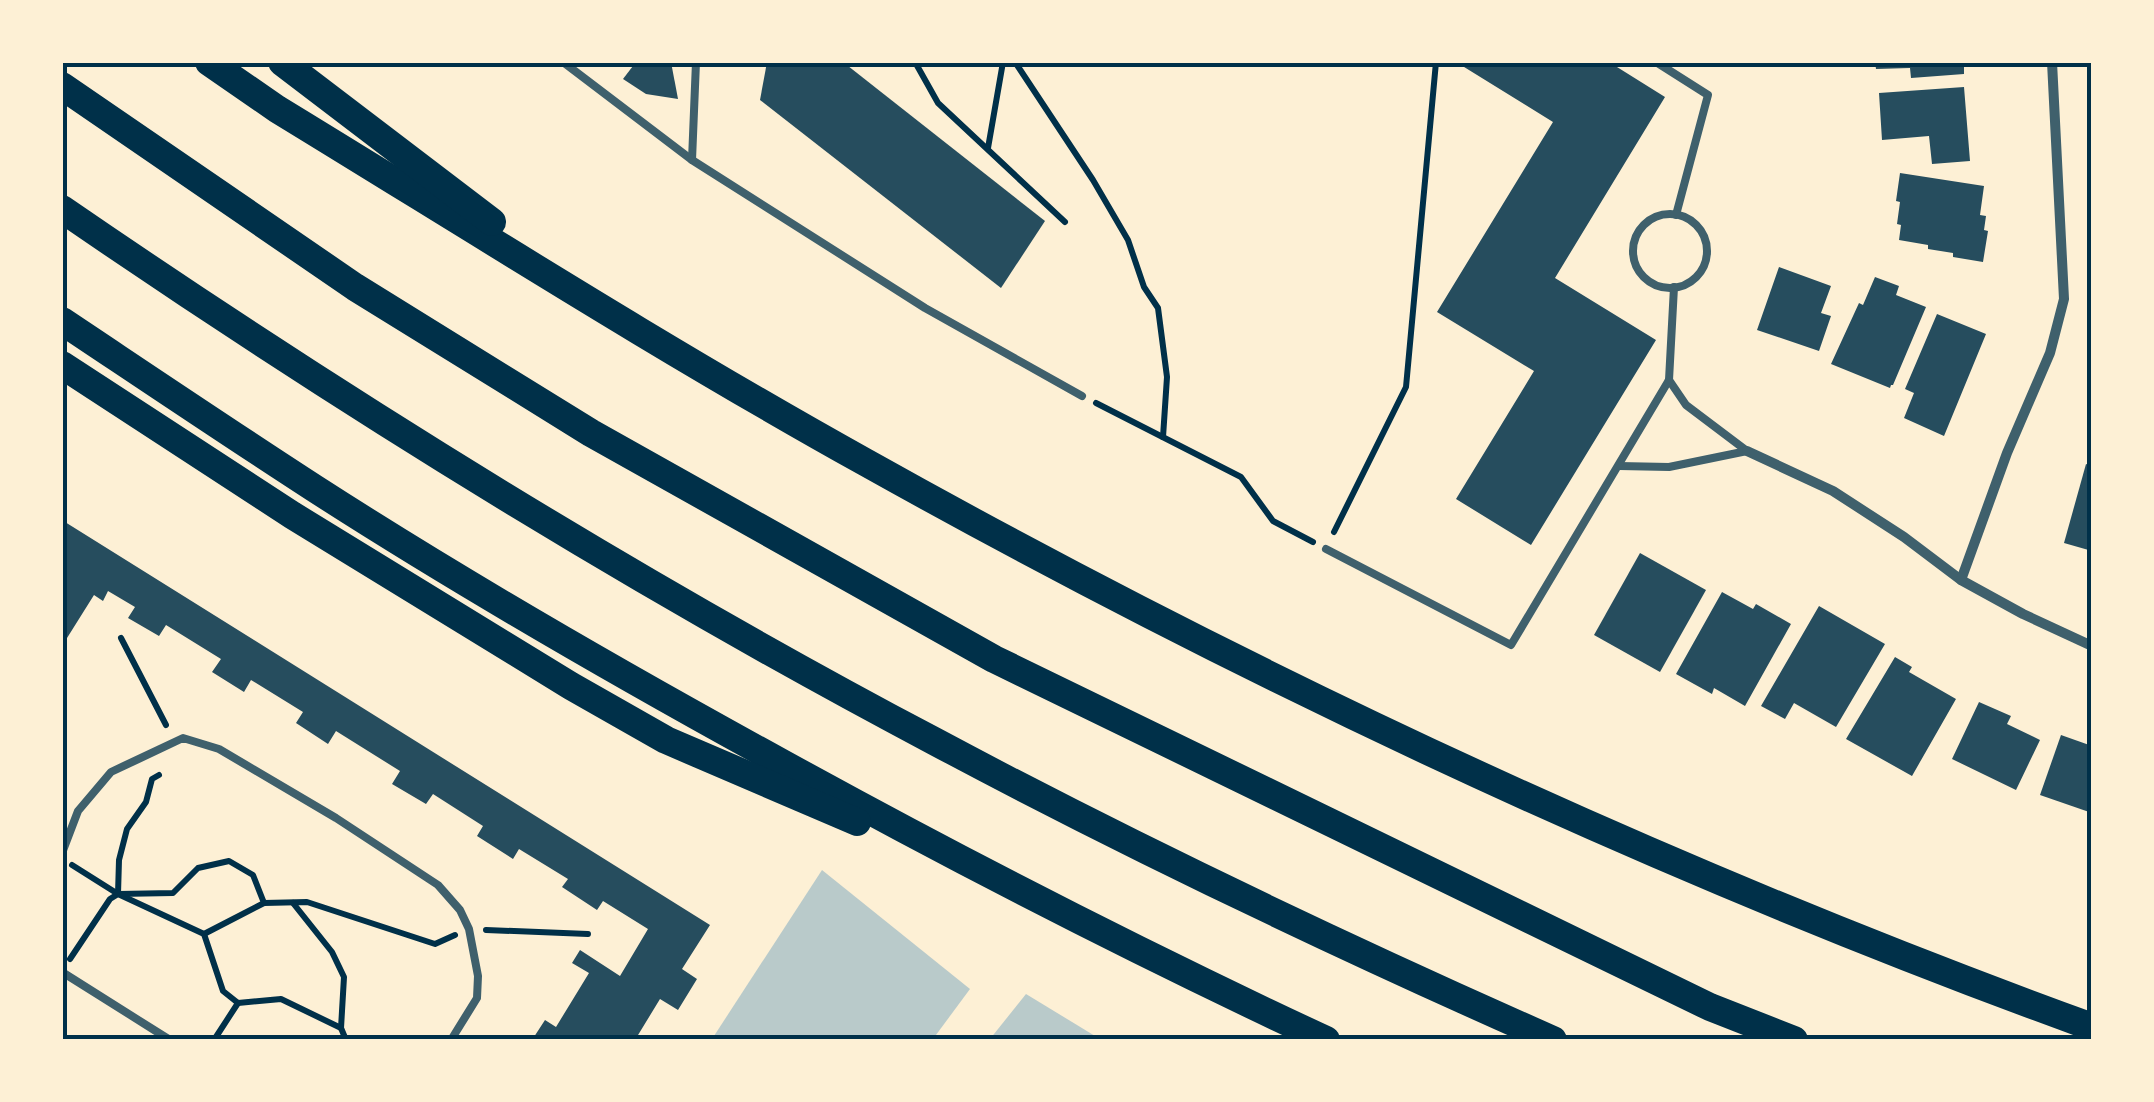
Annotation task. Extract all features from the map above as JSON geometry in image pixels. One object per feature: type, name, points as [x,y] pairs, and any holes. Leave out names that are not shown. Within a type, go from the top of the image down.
[{"type":"highway","points":[[209,62],[277,109],[862,461],[1012,543],[1303,692],[1568,815],[1780,907],[2092,1026]]},
{"type":"highway","points":[[282,62],[617,316]]},
{"type":"highway","points":[[62,86],[356,287],[591,434],[994,658],[1710,1007],[1794,1040]]},
{"type":"highway","points":[[62,209],[235,326],[430,450],[796,666],[1036,795],[1246,899],[1552,1040]]},
{"type":"highway","points":[[62,321],[316,489],[498,601],[698,716],[1052,906],[1326,1040]]},
{"type":"highway","points":[[62,364],[368,564],[666,740],[1052,906]]},
{"type":"street","points":[[1961,580],[2007,453],[2050,353],[2064,299],[2052,62]]},
{"type":"street","points":[[1747,451],[1833,492],[1904,537],[1961,580],[2092,646]]},
{"type":"lane","points":[[563,62],[692,160],[925,308],[1082,396]]},
{"type":"lane","points":[[692,160],[696,62]]},
{"type":"lane","points":[[1656,62],[1708,95],[1676,214]]},
{"type":"lane","points":[[1664,214],[1676,214],[1696,226],[1707,246],[1702,269],[1695,278],[1674,288],[1650,282],[1641,274],[1633,250],[1642,227],[1664,214]]},
{"type":"lane","points":[[1326,549],[1511,646],[1669,380],[1674,288]]},
{"type":"lane","points":[[1669,380],[1686,405],[1747,451]]},
{"type":"lane","points":[[1619,466],[1669,467],[1747,451]]},
{"type":"lane","points":[[62,856],[78,812],[111,772],[183,738],[219,749],[336,818],[438,886],[460,910],[469,929],[478,976],[477,998],[451,1040]]},
{"type":"lane","points":[[63,972],[170,1040]]},
{"type":"path","points":[[916,62],[938,103],[1065,222]]},
{"type":"path","points":[[988,150],[1003,62]]},
{"type":"path","points":[[1015,62],[1128,240],[1144,286],[1158,308],[1167,376],[1162,437]]},
{"type":"path","points":[[1082,396],[1241,477],[1273,521],[1326,549],[1406,387],[1436,62]]},
{"type":"path","points":[[118,894],[119,860],[127,829],[146,802],[152,778],[186,762],[121,638]]},
{"type":"path","points":[[62,856],[118,894],[204,934],[223,992],[238,1002],[281,1000],[341,1028]]},
{"type":"path","points":[[63,972],[83,937],[110,899],[118,894],[173,893],[198,868],[229,861],[253,875],[264,903]]},
{"type":"path","points":[[204,934],[264,903],[307,902],[435,944],[469,929],[588,934]]},
{"type":"path","points":[[293,903],[332,952],[344,977],[341,1028],[346,1040]]},
{"type":"path","points":[[214,1040],[238,1002]]},
{"type":"shaded area","points":[[822,870],[970,989],[933,1039],[712,1039]]},
{"type":"shaded area","points":[[1026,994],[1100,1039],[990,1039]]},
{"type":"building","points":[[636,62],[671,62],[678,99],[646,94],[623,79]]},
{"type":"building","points":[[767,62],[843,62],[1045,221],[1001,288],[760,100]]},
{"type":"building","points":[[1456,62],[1609,62],[1665,97],[1555,278],[1656,340],[1531,545],[1456,499],[1534,371],[1437,312],[1553,122]]},
{"type":"building","points":[[1875,62],[1964,62],[1964,74],[1911,78],[1910,68],[1876,69]]},
{"type":"building","points":[[1964,87],[1970,161],[1932,164],[1929,136],[1882,140],[1879,93]]},
{"type":"building","points":[[1900,173],[1984,186],[1980,215],[1986,216],[1984,230],[1988,231],[1983,262],[1899,240],[1900,202],[1896,201]]},
{"type":"building","points":[[1779,267],[1831,286],[1821,313],[1831,316],[1819,351],[1757,330]]},
{"type":"building","points":[[1875,277],[1899,286],[1896,295],[1926,307],[1890,388],[1831,364]]},
{"type":"building","points":[[1937,314],[1986,334],[1944,436],[1904,418],[1914,393],[1905,389]]},
{"type":"building","points":[[2086,464],[2092,466],[2092,551],[2064,543]]},
{"type":"building","points":[[65,522],[710,925],[682,969],[697,979],[678,1010],[660,999],[635,1040],[532,1040],[545,1020],[556,1027],[589,973],[572,963],[580,950],[620,976],[648,929],[603,901],[597,910],[562,887],[568,879],[519,849],[513,859],[477,836],[483,826],[433,794],[426,804],[392,784],[400,771],[336,731],[328,744],[296,723],[303,712],[251,680],[244,692],[212,672],[221,659],[166,625],[159,636],[128,618],[135,607],[108,591],[103,601],[94,595],[62,646]]},
{"type":"building","points":[[1640,553],[1706,590],[1660,672],[1594,635]]},
{"type":"building","points":[[1722,592],[1753,609],[1756,604],[1791,624],[1745,706],[1714,688],[1712,694],[1676,674]]},
{"type":"building","points":[[1819,606],[1885,644],[1836,727],[1794,703],[1785,719],[1761,706]]},
{"type":"building","points":[[1895,657],[1912,667],[1909,672],[1956,699],[1912,776],[1846,739]]},
{"type":"building","points":[[1979,702],[2011,716],[2007,724],[2040,740],[2016,790],[1952,759]]},
{"type":"building","points":[[2061,735],[2092,746],[2092,813],[2040,795]]}]
